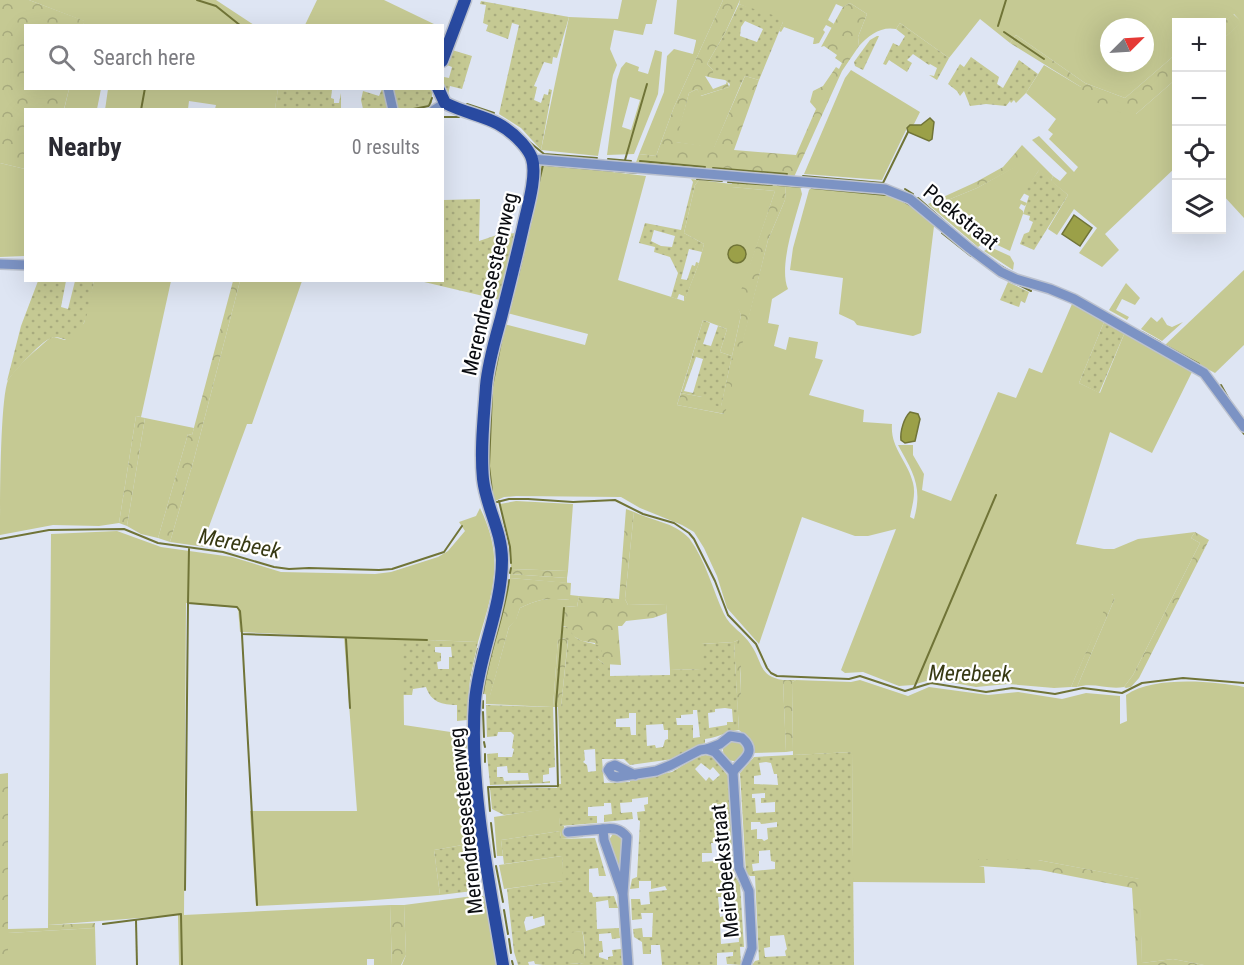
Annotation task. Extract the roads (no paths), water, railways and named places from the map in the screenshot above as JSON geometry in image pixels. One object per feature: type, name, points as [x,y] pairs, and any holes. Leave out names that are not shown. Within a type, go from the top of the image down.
[{"type":"main road","points":[[444,56],[465,0]]},
{"type":"main road","points":[[438,90],[440,106],[497,122],[519,140],[532,159]]},
{"type":"main road","name":"Merendreesesteenweg","points":[[503,965],[489,878],[476,770],[477,682],[500,582],[502,563],[499,532],[483,479],[484,422],[489,366],[529,204],[532,159]]},
{"type":"street","points":[[388,90],[392,108]]},
{"type":"street","name":"Poekstraat","points":[[532,159],[874,188],[896,192],[910,199],[1001,272],[1074,300],[1204,373],[1244,427]]},
{"type":"street","points":[[0,264],[24,265]]},
{"type":"street","name":"Meirebeekstraat","points":[[635,775],[671,765],[700,750],[720,744],[730,736],[742,738],[749,748],[749,754],[733,772]]},
{"type":"street","name":"Meirebeekstraat","points":[[707,749],[715,752],[733,772],[739,868],[749,891],[752,948],[746,965]]},
{"type":"street","points":[[568,832],[616,828],[627,837],[623,894],[628,965]]},
{"type":"street","points":[[603,829],[604,840],[623,894]]},
{"type":"waterway","points":[[197,0],[216,6],[238,24]]},
{"type":"waterway","points":[[998,26],[1006,0]]},
{"type":"waterway","points":[[1004,32],[1044,59]]},
{"type":"waterway","points":[[625,160],[647,84]]},
{"type":"waterway","points":[[141,108],[145,90]]},
{"type":"waterway","points":[[418,108],[429,106],[432,98]]},
{"type":"waterway","points":[[467,104],[494,113]]},
{"type":"waterway","points":[[444,117],[459,117]]},
{"type":"waterway","points":[[803,176],[883,183],[908,132]]},
{"type":"waterway","points":[[527,140],[544,154],[597,158]]},
{"type":"waterway","points":[[608,159],[631,161]]},
{"type":"waterway","points":[[640,161],[705,167]]},
{"type":"waterway","points":[[539,182],[543,165]]},
{"type":"waterway","points":[[546,165],[637,173]]},
{"type":"waterway","points":[[713,168],[787,174]]},
{"type":"waterway","points":[[697,179],[722,181]]},
{"type":"waterway","points":[[728,182],[772,185]]},
{"type":"waterway","points":[[778,185],[802,187]]},
{"type":"waterway","points":[[812,188],[886,195]]},
{"type":"waterway","points":[[905,189],[913,194]]},
{"type":"waterway","points":[[918,198],[954,230]]},
{"type":"waterway","points":[[903,201],[913,207]]},
{"type":"waterway","points":[[518,276],[534,206]]},
{"type":"waterway","points":[[942,233],[971,256]]},
{"type":"waterway","points":[[998,264],[1011,272]]},
{"type":"waterway","points":[[1015,283],[1031,291]]},
{"type":"waterway","points":[[509,309],[513,295]]},
{"type":"waterway","points":[[492,387],[503,332]]},
{"type":"waterway","points":[[1142,332],[1160,342]]},
{"type":"waterway","points":[[1166,346],[1199,364]]},
{"type":"waterway","points":[[1221,385],[1230,401]]},
{"type":"waterway","points":[[492,394],[489,466],[492,491]]},
{"type":"waterway","points":[[1229,414],[1244,434]]},
{"type":"waterway","points":[[914,688],[996,495]]},
{"type":"waterway","name":"Merebeek","points":[[497,502],[509,499],[573,502],[615,500],[643,514],[674,523],[694,539],[715,581],[728,615],[756,644],[767,668],[777,676],[849,679],[860,676],[905,691],[931,683],[986,692],[1012,688],[1055,694],[1083,688],[1122,693],[1142,683],[1183,678],[1244,683]]},
{"type":"waterway","points":[[499,501],[510,547],[511,563]]},
{"type":"waterway","name":"Merebeek","points":[[0,539],[49,530],[124,529],[158,543],[223,552],[274,567],[379,570],[392,569],[444,552],[462,526]]},
{"type":"waterway","points":[[189,549],[188,603],[237,607],[240,611],[242,634],[427,640]]},
{"type":"waterway","points":[[510,573],[511,568]]},
{"type":"waterway","points":[[483,693],[509,580]]},
{"type":"waterway","points":[[185,890],[188,603]]},
{"type":"waterway","points":[[490,811],[488,787],[558,786],[556,704],[564,608]]},
{"type":"waterway","points":[[242,635],[257,905]]},
{"type":"waterway","points":[[346,639],[350,708]]},
{"type":"waterway","points":[[471,684],[478,649]]},
{"type":"waterway","points":[[483,701],[483,708]]},
{"type":"waterway","points":[[483,712],[484,737]]},
{"type":"waterway","points":[[484,742],[485,747]]},
{"type":"waterway","points":[[485,754],[485,762]]},
{"type":"waterway","points":[[491,823],[495,857]]},
{"type":"waterway","points":[[496,866],[503,902]]},
{"type":"waterway","points":[[504,910],[508,934]]},
{"type":"waterway","points":[[103,924],[181,914],[182,965]]},
{"type":"waterway","points":[[136,920],[137,965]]},
{"type":"waterway","points":[[509,939],[511,953]]},
{"type":"waterway","points":[[512,961],[513,965]]}]
